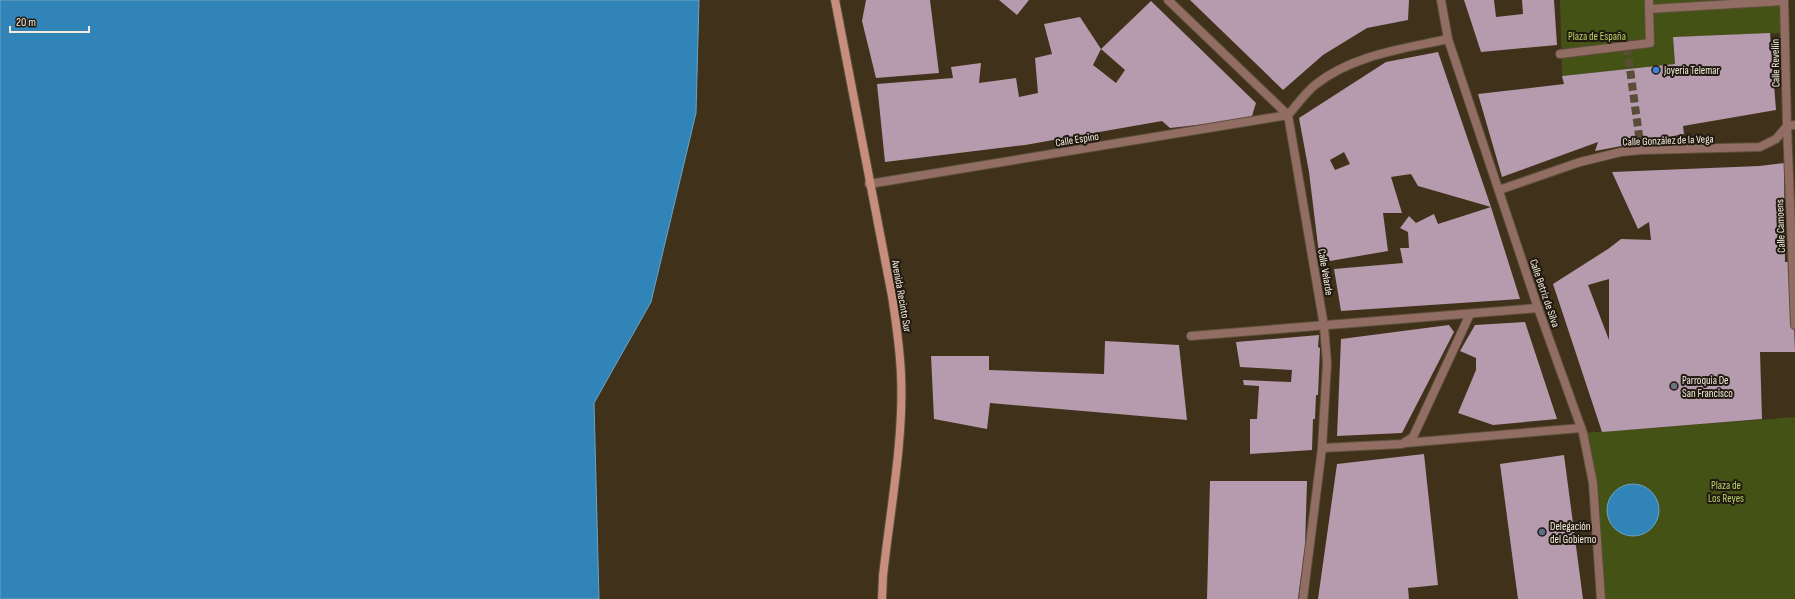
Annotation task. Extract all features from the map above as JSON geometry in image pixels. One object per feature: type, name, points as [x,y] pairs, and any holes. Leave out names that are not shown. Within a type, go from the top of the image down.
[{"type":"main road","name":"Avenida Recinto Sur","points":[[835,0],[869,184],[892,296],[898,335],[901,375],[901,415],[883,576],[882,599]]},
{"type":"street","points":[[1168,0],[1288,115],[1314,85],[1347,65],[1383,53],[1448,39]]},
{"type":"street","name":"Calle Betriz de Silva","points":[[1441,0],[1448,39],[1538,308],[1581,428],[1593,483],[1601,599]]},
{"type":"street","points":[[1560,54],[1650,43],[1649,0]]},
{"type":"street","points":[[1649,9],[1784,1]]},
{"type":"street","name":"Calle Revellín","points":[[1784,1],[1791,125]]},
{"type":"street","name":"Calle Espino","points":[[869,184],[1288,115]]},
{"type":"street","name":"Calle Velarde","points":[[1288,115],[1324,326],[1327,363],[1322,448],[1303,599]]},
{"type":"street","name":"Calle González de la Vega","points":[[1499,190],[1580,162],[1614,154],[1641,150],[1760,147],[1776,140],[1791,125]]},
{"type":"street","name":"Calle Camoens","points":[[1791,125],[1795,325]]},
{"type":"street","points":[[1191,336],[1538,308]]},
{"type":"street","points":[[1402,444],[1408,441],[1417,431],[1470,314]]},
{"type":"street","points":[[1322,448],[1402,444],[1581,428]]},
{"type":"green space","name":"Plaza de España","points":[[1560,0],[1784,0],[1785,33],[1673,37],[1675,64],[1562,76]]},
{"type":"green space","name":"Plaza de Los Reyes","points":[[1795,417],[1795,599],[1601,599],[1593,483],[1583,433]],"holes":[[[1625,486],[1647,488],[1657,500],[1622,533],[1613,525],[1611,520],[1610,512],[1612,495]]]},
{"type":"water","points":[[0,0],[699,0],[696,113],[651,302],[594,403],[599,599],[0,599]]},
{"type":"water","points":[[1633,484],[1643,486],[1651,492],[1657,500],[1659,510],[1657,520],[1651,528],[1643,534],[1633,536],[1623,534],[1615,528],[1609,520],[1607,510],[1609,500],[1615,492],[1623,486]]},
{"type":"building","points":[[866,0],[930,0],[939,73],[876,78],[862,21]]},
{"type":"building","points":[[999,0],[1029,0],[1017,15]]},
{"type":"building","points":[[1190,0],[1409,0],[1408,20],[1367,28],[1323,55],[1283,90]]},
{"type":"building","points":[[1464,0],[1494,0],[1496,17],[1523,14],[1522,0],[1554,0],[1557,45],[1481,52]]},
{"type":"building","points":[[1151,1],[1256,103],[1251,119],[1170,128],[1162,121],[1025,145],[885,162],[877,84],[953,78],[951,67],[981,63],[979,83],[1016,78],[1019,97],[1038,93],[1035,58],[1052,54],[1044,24],[1080,17],[1101,49]],"holes":[[[1101,49],[1125,70],[1116,83],[1093,65]]]},
{"type":"building","points":[[1770,33],[1776,110],[1683,126],[1684,134],[1595,151],[1598,142],[1502,177],[1478,94],[1564,84],[1562,76],[1675,64],[1673,37]]},
{"type":"building","points":[[1438,52],[1491,207],[1418,186],[1411,174],[1391,177],[1402,213],[1383,213],[1388,251],[1330,261],[1319,254],[1309,172],[1299,118],[1386,62]],"holes":[[[1344,152],[1350,164],[1335,170],[1330,160]]]},
{"type":"building","points":[[1784,163],[1785,262],[1792,262],[1795,352],[1760,352],[1762,419],[1602,432],[1553,284],[1621,239],[1651,240],[1649,222],[1638,229],[1612,172],[1759,166]],"holes":[[[1609,279],[1609,340],[1588,285]]]},
{"type":"building","points":[[1491,207],[1520,299],[1341,311],[1334,269],[1403,263],[1400,248],[1409,248],[1408,232],[1400,228],[1409,216],[1416,223],[1434,214],[1438,224]]},
{"type":"building","points":[[1525,322],[1557,419],[1493,425],[1458,413],[1476,370],[1476,358],[1460,351],[1475,325]]},
{"type":"building","points":[[1449,325],[1454,332],[1402,433],[1337,436],[1341,339]]},
{"type":"building","points":[[1319,335],[1318,347],[1320,348],[1318,395],[1316,395],[1315,419],[1313,419],[1312,450],[1250,454],[1250,419],[1257,419],[1259,386],[1244,385],[1243,380],[1291,382],[1292,370],[1240,367],[1236,342]]},
{"type":"building","points":[[1105,341],[1179,345],[1187,420],[990,403],[987,429],[934,419],[931,356],[989,356],[989,370],[1104,374]]},
{"type":"building","points":[[1424,454],[1438,585],[1408,588],[1409,599],[1318,599],[1337,464]]},
{"type":"building","name":"Delegación del Gobierno","points":[[1564,455],[1583,599],[1518,599],[1500,464]]},
{"type":"building","points":[[1210,481],[1307,481],[1305,548],[1298,599],[1207,599]]},
{"type":"tunnel","points":[[1627,47],[1641,150]]},
{"type":"place","name":"Joyería Telemar","points":[[1656,70]]},
{"type":"place","name":"Parroquia De San Francisco","points":[[1674,386]]},
{"type":"place","name":"Delegación del Gobierno","points":[[1542,532]]}]
